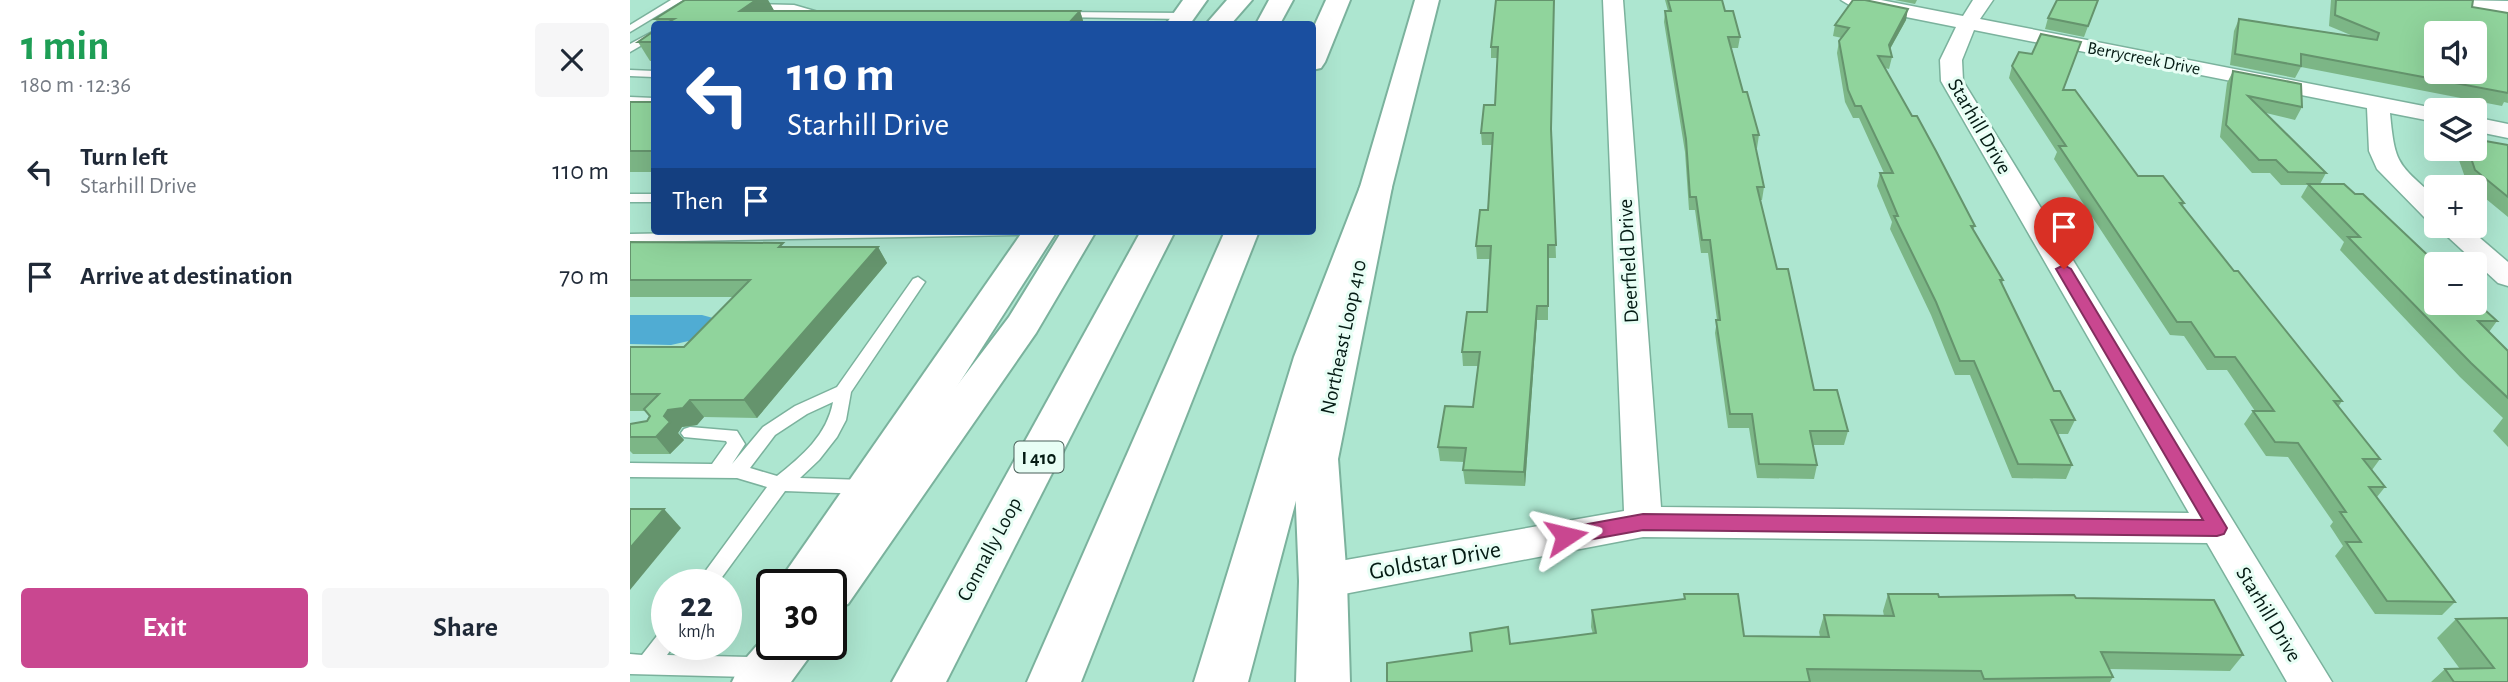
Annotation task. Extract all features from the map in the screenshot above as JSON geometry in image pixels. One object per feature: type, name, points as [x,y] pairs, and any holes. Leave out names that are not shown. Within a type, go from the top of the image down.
[{"type":"main road","points":[[1221,21],[1240,0]]},
{"type":"main road","points":[[1270,21],[1281,0]]},
{"type":"main road","points":[[1316,52],[1338,0]]},
{"type":"main road","name":"Northeast Loop 410","points":[[1322,682],[1323,581],[1316,459],[1376,187],[1427,0]]},
{"type":"main road","points":[[1222,682],[1314,357],[1376,187]]},
{"type":"main road","points":[[814,569],[1037,235]]},
{"type":"main road","points":[[845,569],[1023,324],[1077,235]]},
{"type":"main road","name":"Connally Loop","points":[[919,682],[1156,235]]},
{"type":"main road","points":[[1054,682],[1240,235]]},
{"type":"street","name":"Deerfield Drive","points":[[1613,0],[1643,522]]},
{"type":"street","name":"Berrycreek Drive","points":[[1851,0],[1976,12],[2424,113]]},
{"type":"street","points":[[2460,0],[2508,7]]},
{"type":"street","name":"Starhill Drive","points":[[1976,12],[1954,51],[1948,68],[1952,81],[2310,682]]},
{"type":"street","points":[[2378,103],[2381,150],[2390,169],[2424,202]]},
{"type":"street","points":[[2487,127],[2508,131]]},
{"type":"street","points":[[2464,238],[2508,277]]},
{"type":"street","name":"Goldstar Drive","points":[[1323,581],[1643,522],[2217,528]]},
{"type":"lane","points":[[630,29],[678,0]]},
{"type":"lane","points":[[746,7],[794,8],[827,15]]},
{"type":"lane","points":[[1046,15],[1125,20],[1186,13]]},
{"type":"lane","points":[[630,49],[651,36]]},
{"type":"lane","points":[[630,74],[651,74]]},
{"type":"lane","points":[[630,100],[651,100]]},
{"type":"lane","points":[[630,198],[651,198]]},
{"type":"lane","points":[[630,238],[794,235]]},
{"type":"lane","points":[[717,569],[780,484],[808,461],[833,431],[842,409],[843,391],[918,282]]},
{"type":"lane","points":[[737,471],[769,431],[800,410],[843,391]]},
{"type":"lane","points":[[690,433],[731,435],[736,444],[718,471]]},
{"type":"lane","points":[[630,470],[737,471],[780,484],[869,487]]},
{"type":"lane","points":[[639,664],[761,661]]},
{"type":"water","points":[[630,315],[702,315],[713,318],[693,340],[671,345],[630,344]]},
{"type":"building","points":[[685,0],[756,0],[740,11],[1080,11],[1071,21],[655,19]]},
{"type":"building","points":[[1496,0],[1554,0],[1551,129],[1556,245],[1548,245],[1548,306],[1537,306],[1524,472],[1463,470],[1466,448],[1438,447],[1445,406],[1473,407],[1480,352],[1462,352],[1467,312],[1487,312],[1491,246],[1476,246],[1480,210],[1488,210],[1493,133],[1481,133],[1484,105],[1495,105],[1498,47],[1491,47]]},
{"type":"building","points":[[1668,0],[1722,0],[1725,11],[1733,11],[1740,37],[1728,37],[1743,92],[1747,92],[1759,135],[1753,135],[1764,187],[1757,187],[1777,269],[1788,269],[1814,390],[1837,390],[1848,431],[1810,431],[1817,465],[1759,464],[1752,414],[1730,414],[1716,320],[1720,320],[1710,240],[1702,240],[1696,197],[1690,197],[1686,139],[1665,11],[1671,11]]},
{"type":"building","points":[[1853,0],[1908,9],[1889,45],[1892,57],[1878,56],[1912,116],[1917,116],[1936,151],[1975,226],[1971,226],[2003,280],[2000,280],[2054,391],[2060,391],[2075,420],[2051,420],[2072,465],[2018,464],[1974,361],[1960,361],[1936,302],[1894,216],[1898,216],[1880,173],[1893,173],[1861,106],[1855,106],[1848,90],[1839,41],[1849,28],[1835,25]]},
{"type":"building","points":[[2057,0],[2098,0],[2088,26],[2048,18]]},
{"type":"building","points":[[2336,0],[2473,0],[2472,7],[2508,13],[2508,93],[2460,84],[2487,84],[2487,21],[2424,21],[2424,77],[2301,54],[2301,66],[2235,54],[2239,19],[2377,40],[2379,33],[2335,15]]},
{"type":"building","points":[[651,33],[651,42],[638,42]]},
{"type":"building","points":[[2041,34],[2081,42],[2063,90],[2075,90],[2138,176],[2163,176],[2184,203],[2180,203],[2234,271],[2238,271],[2342,401],[2334,401],[2380,459],[2363,459],[2385,487],[2369,487],[2455,602],[2387,601],[2346,542],[2361,542],[2340,512],[2346,512],[2298,443],[2275,442],[2253,411],[2274,411],[2235,357],[2215,357],[2191,322],[2177,322],[2059,146],[2066,146],[2012,66],[2019,52],[2032,54]]},
{"type":"building","points":[[2233,71],[2301,84],[2302,107],[2248,96],[2326,173],[2288,172],[2276,160],[2259,160],[2226,125]]},
{"type":"building","points":[[630,102],[651,102],[651,151],[630,151]]},
{"type":"building","points":[[2487,141],[2508,145],[2508,197],[2487,180],[2487,175],[2481,175],[2475,170],[2472,161],[2487,161]]},
{"type":"building","points":[[2308,184],[2344,184],[2355,194],[2363,194],[2424,252],[2424,315],[2348,237],[2360,237]]},
{"type":"building","points":[[630,242],[878,247],[744,400],[690,400],[683,408],[668,410],[664,416],[670,422],[656,437],[630,437],[630,424],[647,421],[650,416],[644,409],[659,394],[630,394],[630,347],[684,347],[750,280],[630,280]]},
{"type":"building","points":[[2487,312],[2497,321],[2478,321],[2508,351],[2508,398],[2424,315],[2487,315]]},
{"type":"building","points":[[630,509],[664,509],[630,548]]},
{"type":"building","points":[[1684,594],[1738,594],[1744,636],[1829,637],[1824,615],[1894,616],[1888,594],[1938,594],[1939,597],[2074,595],[2076,598],[2214,600],[2243,655],[2101,652],[2113,677],[1984,679],[1981,671],[1807,669],[1810,682],[1387,682],[1387,663],[1472,651],[1470,633],[1508,627],[1510,644],[1596,633],[1592,610],[1685,599]]},
{"type":"building","points":[[2508,618],[2508,682],[2454,682],[2445,669],[2494,668],[2456,619]]},
{"type":"route","points":[[1566,536],[1643,522],[2217,528],[2064,269]]}]
